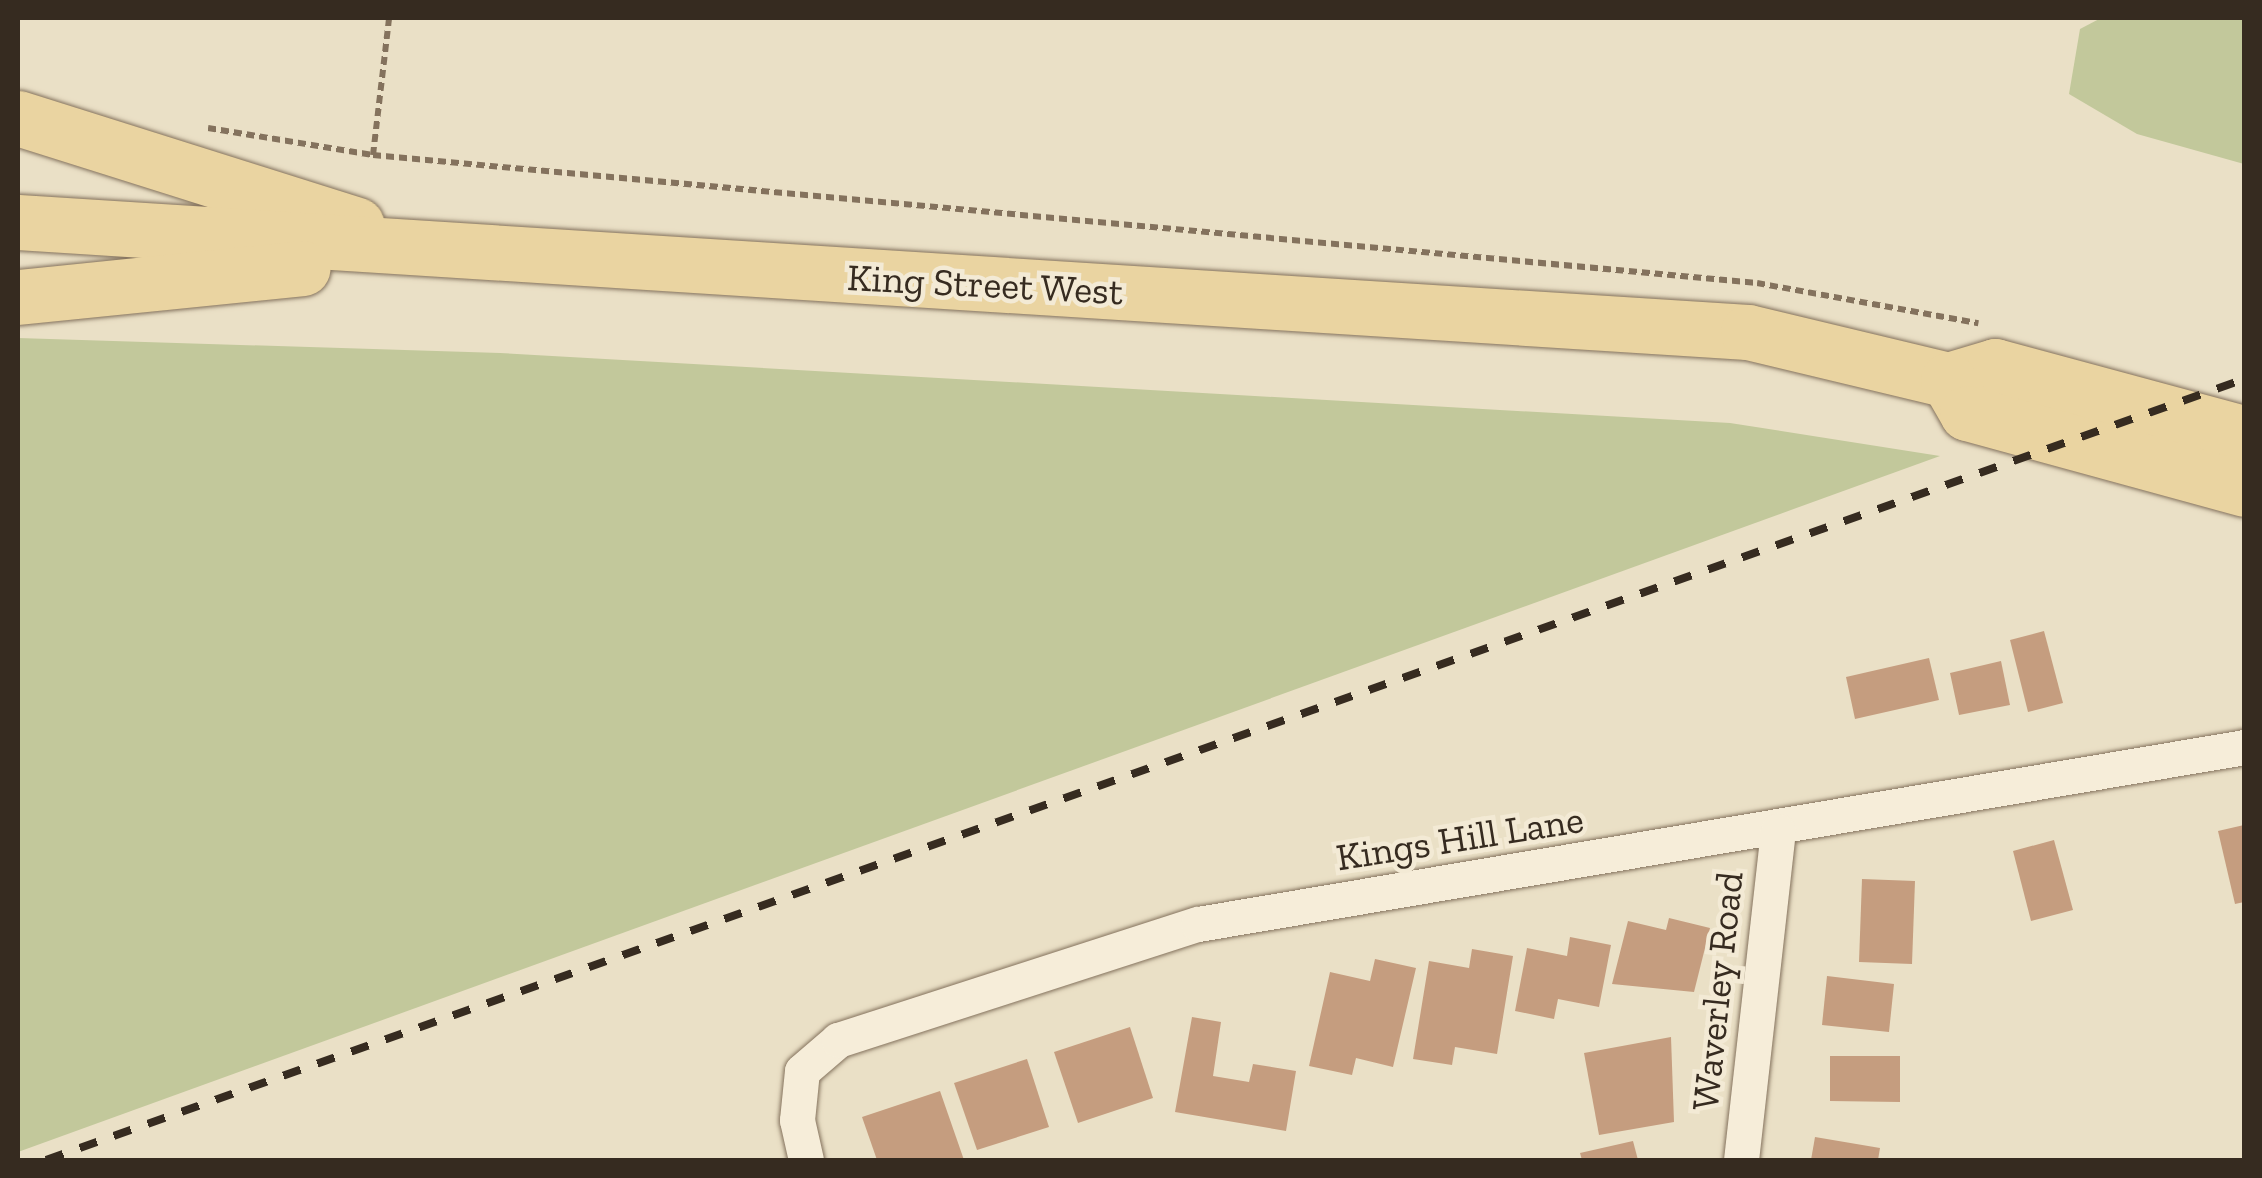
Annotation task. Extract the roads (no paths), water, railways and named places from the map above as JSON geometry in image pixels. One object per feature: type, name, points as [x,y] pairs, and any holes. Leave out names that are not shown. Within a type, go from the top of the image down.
[{"type":"main road","points":[[18,118],[446,253]]},
{"type":"main road","name":"King Street West","points":[[18,222],[446,253],[1748,332],[1948,380],[1995,366],[2244,434]]},
{"type":"main road","points":[[18,297],[446,253]]},
{"type":"main road","points":[[1948,380],[1967,413],[2244,489]]},
{"type":"street","name":"Kings Hill Lane","points":[[806,1160],[798,1120],[802,1071],[838,1040],[1198,924],[1778,831],[2244,748]]},
{"type":"street","name":"Waverley Road","points":[[1742,1160],[1778,831]]},
{"type":"railway","points":[[46,1160],[2244,379]]}]
